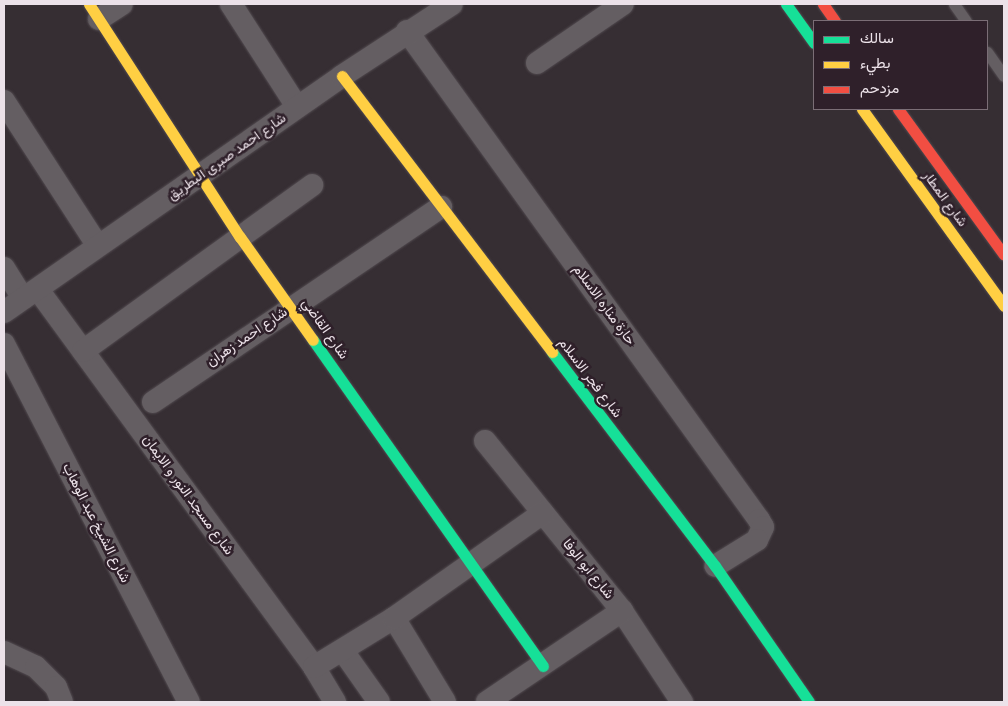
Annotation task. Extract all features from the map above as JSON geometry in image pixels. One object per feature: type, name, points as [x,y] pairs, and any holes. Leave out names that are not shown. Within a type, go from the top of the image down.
[{"type":"street","points":[[94,12],[122,4]]},
{"type":"street","points":[[232,4],[297,107]]},
{"type":"street","name":"شارع احمد صبرى البطريق","points":[[4,312],[31,295],[97,246],[201,177],[297,107],[407,31],[452,4]]},
{"type":"street","points":[[537,63],[623,4]]},
{"type":"street","points":[[786,4],[813,42]]},
{"type":"street","points":[[822,4],[834,20]]},
{"type":"street","name":"شارع القاضي","points":[[94,12],[240,237],[543,666]]},
{"type":"street","name":"حارة مناره الاسلام","points":[[407,31],[759,520],[763,527],[757,540],[715,566]]},
{"type":"street","name":"شارع فجر الاسلام","points":[[342,76],[715,566],[809,702]]},
{"type":"street","points":[[4,102],[97,246]]},
{"type":"street","name":"شارع المطار","points":[[863,110],[1004,306]]},
{"type":"street","name":"شارع المطار","points":[[899,110],[1004,255]]},
{"type":"street","points":[[83,351],[312,185]]},
{"type":"street","name":"شارع احمد زهران","points":[[153,402],[441,207]]},
{"type":"street","name":"شارع مسجد النور و الايمان","points":[[4,268],[83,351],[314,667],[335,702]]},
{"type":"street","name":"شارع الشيخ عبد الوهاب","points":[[4,344],[189,702]]},
{"type":"street","name":"شارع ابو الوفا","points":[[485,441],[622,611],[682,702]]},
{"type":"street","points":[[314,667],[343,652],[394,618],[543,513]]},
{"type":"street","points":[[487,702],[622,611]]},
{"type":"street","points":[[394,618],[445,702]]},
{"type":"street","points":[[4,652],[36,667],[56,687],[62,702]]},
{"type":"street","points":[[343,652],[379,702]]},
{"type":"lane","points":[[954,4],[965,20]]},
{"type":"lane","points":[[988,53],[1004,76]]},
{"type":"traffic: fast","points":[[786,4],[813,42]]},
{"type":"traffic: fast","points":[[313,340],[543,666]]},
{"type":"traffic: fast","points":[[552,352],[715,566],[809,702]]},
{"type":"traffic: slow","points":[[89,4],[240,237],[313,340]]},
{"type":"traffic: slow","points":[[342,76],[552,352]]},
{"type":"traffic: slow","points":[[863,110],[1004,306]]},
{"type":"traffic: jam","points":[[823,4],[834,20]]},
{"type":"traffic: jam","points":[[899,110],[1004,255]]}]
